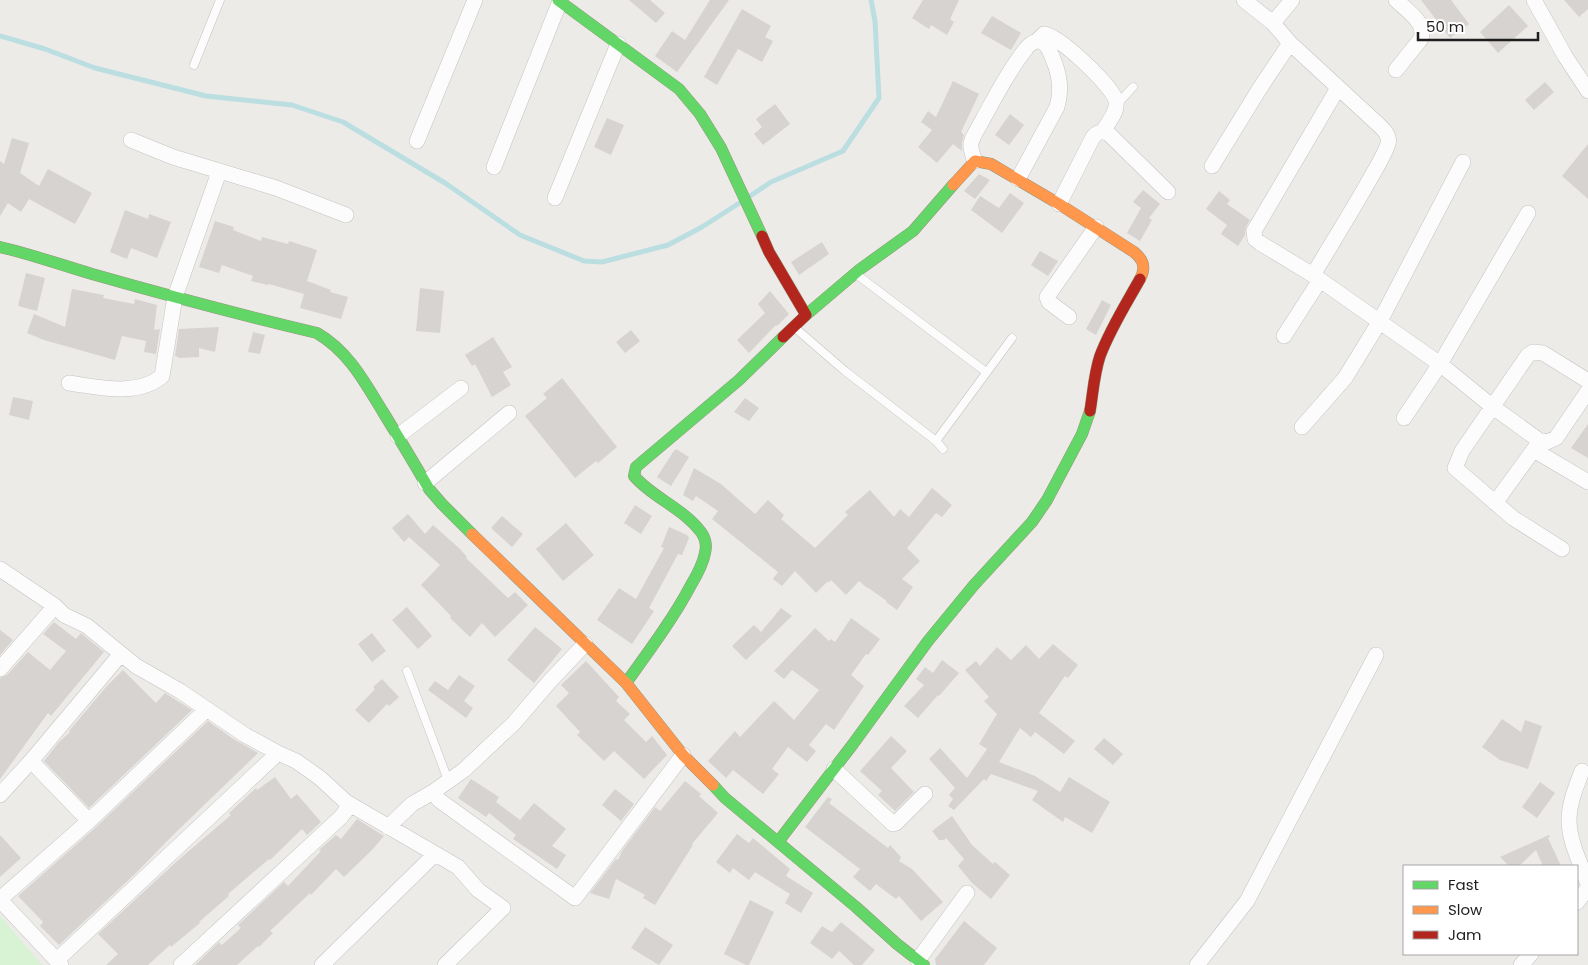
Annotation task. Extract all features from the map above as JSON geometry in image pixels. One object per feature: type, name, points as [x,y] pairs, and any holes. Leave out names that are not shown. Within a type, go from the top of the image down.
[{"type":"street","points":[[417,141],[475,0]]},
{"type":"street","points":[[1244,0],[1273,23],[1290,43],[1382,127],[1388,139],[1383,154],[1284,336]]},
{"type":"street","points":[[1273,23],[1292,0]]},
{"type":"street","points":[[1396,0],[1418,21],[1423,34],[1396,70]]},
{"type":"street","points":[[1534,0],[1565,56],[1588,91]]},
{"type":"street","points":[[494,167],[559,1],[679,89],[700,114],[721,148],[769,252],[806,315]]},
{"type":"street","points":[[975,162],[971,148],[973,138],[1000,88],[1025,50],[1037,41],[1042,34],[1049,34],[1070,49],[1108,87],[1116,101],[1115,111],[1102,132]]},
{"type":"street","points":[[1018,179],[1057,107],[1061,96],[1061,87],[1048,46],[1043,42],[1037,41]]},
{"type":"street","points":[[1212,166],[1290,43]]},
{"type":"street","points":[[555,198],[618,44]]},
{"type":"street","points":[[1338,88],[1254,231],[1255,239],[1317,278],[1440,364],[1537,446],[1588,482]]},
{"type":"street","points":[[1060,204],[1096,132],[1109,134],[1168,192]]},
{"type":"street","points":[[131,140],[173,157],[276,188],[346,214]]},
{"type":"street","points":[[626,683],[673,617],[706,552],[706,542],[695,525],[640,485],[634,476],[636,467],[740,380],[794,326],[855,273],[912,231],[969,166],[980,161],[991,164],[1060,204],[1143,259],[1145,266],[1143,274],[1109,335],[1100,357],[1090,413],[1082,434],[1047,500],[1032,522],[974,585],[928,640],[778,842]]},
{"type":"street","points":[[1302,426],[1345,378],[1380,321],[1463,162]]},
{"type":"street","points":[[69,383],[104,388],[134,388],[154,383],[162,376],[175,297],[219,172]]},
{"type":"street","points":[[1404,418],[1440,364],[1528,213]]},
{"type":"street","points":[[1070,318],[1049,302],[1047,297],[1096,227]]},
{"type":"street","points":[[0,247],[218,309],[317,333],[328,338],[350,360],[364,379],[428,489],[626,683],[683,755],[725,798],[897,944],[921,962],[967,893]]},
{"type":"street","points":[[1495,503],[1537,446],[1556,438],[1587,392],[1543,353],[1533,352],[1524,360],[1462,452],[1455,468],[1495,503],[1517,521],[1562,549]]},
{"type":"street","points":[[398,436],[461,388]]},
{"type":"street","points":[[425,483],[509,413]]},
{"type":"street","points":[[0,568],[55,606],[64,615],[87,626],[120,655],[136,666],[207,708],[245,735],[296,761],[320,778],[346,802],[458,867],[478,890],[502,908],[446,965]]},
{"type":"street","points":[[0,669],[55,606]]},
{"type":"street","points":[[388,827],[412,804],[464,770],[514,723],[585,644]]},
{"type":"street","points":[[0,794],[31,761],[120,655]]},
{"type":"street","points":[[1198,965],[1247,901],[1376,656]]},
{"type":"street","points":[[207,708],[89,821],[0,899],[59,963],[278,753]]},
{"type":"street","points":[[433,792],[451,809],[575,898],[683,755]]},
{"type":"street","points":[[31,761],[89,821]]},
{"type":"street","points":[[834,769],[893,824],[925,794]]},
{"type":"street","points":[[1582,771],[1573,793],[1569,821],[1585,895]]},
{"type":"street","points":[[181,965],[341,818],[347,808],[346,802]]},
{"type":"street","points":[[322,965],[435,854]]},
{"type":"street","points":[[1521,965],[1530,955]]},
{"type":"lane","points":[[194,66],[220,0]]},
{"type":"lane","points":[[1116,101],[1122,99],[1133,87]]},
{"type":"lane","points":[[855,273],[986,372]]},
{"type":"lane","points":[[794,326],[845,371],[936,440],[943,449]]},
{"type":"lane","points":[[936,440],[1012,338]]},
{"type":"lane","points":[[407,672],[448,780]]},
{"type":"green space","points":[[0,916],[42,965],[0,965]]},
{"type":"building","points":[[629,0],[650,0],[665,13],[656,23]]},
{"type":"building","points":[[710,0],[729,0],[677,72],[655,56],[672,31],[685,40]]},
{"type":"building","points":[[923,0],[959,0],[950,19],[954,22],[947,35],[931,25],[929,29],[912,18]]},
{"type":"building","points":[[1421,0],[1451,0],[1469,24],[1450,38]]},
{"type":"building","points":[[1564,0],[1588,0],[1588,9],[1579,17]]},
{"type":"building","points":[[1509,5],[1528,26],[1498,53],[1480,32]]},
{"type":"building","points":[[742,9],[771,26],[765,37],[773,41],[762,62],[738,49],[717,85],[704,77]]},
{"type":"building","points":[[992,16],[1021,33],[1011,50],[981,33]]},
{"type":"building","points":[[953,81],[979,94],[961,132],[964,135],[962,151],[953,144],[937,163],[918,147],[932,130],[921,122],[928,111],[936,117]]},
{"type":"building","points":[[1545,82],[1554,92],[1534,110],[1525,100]]},
{"type":"building","points":[[775,104],[790,124],[763,145],[754,134],[762,127],[756,119]]},
{"type":"building","points":[[1010,114],[1024,125],[1009,145],[995,135]]},
{"type":"building","points":[[607,118],[624,125],[611,155],[594,147]]},
{"type":"building","points":[[12,138],[29,143],[20,173],[39,186],[48,169],[92,193],[75,224],[29,199],[21,212],[8,203],[0,216],[0,161],[4,164]]},
{"type":"building","points":[[1588,144],[1588,199],[1562,176]]},
{"type":"building","points":[[979,174],[990,180],[975,199],[964,191]]},
{"type":"building","points":[[1143,190],[1160,204],[1149,218],[1152,220],[1140,241],[1127,233],[1141,208],[1133,202]]},
{"type":"building","points":[[1219,191],[1230,200],[1227,204],[1250,220],[1246,227],[1245,235],[1238,246],[1221,234],[1227,225],[1206,209]]},
{"type":"building","points":[[1010,193],[1024,203],[1002,233],[971,210],[980,196],[999,208]]},
{"type":"building","points":[[125,210],[148,219],[149,214],[171,222],[157,258],[131,248],[127,259],[110,252]]},
{"type":"building","points":[[215,221],[234,227],[233,230],[261,241],[262,237],[288,244],[289,241],[317,250],[307,281],[331,290],[330,292],[348,297],[341,319],[300,308],[304,294],[251,281],[253,276],[222,265],[219,273],[199,267]]},
{"type":"building","points":[[822,242],[829,254],[799,275],[791,262]]},
{"type":"building","points":[[1040,251],[1058,261],[1048,276],[1031,265]]},
{"type":"building","points":[[26,273],[45,278],[37,311],[18,306]]},
{"type":"building","points":[[420,288],[444,291],[440,333],[416,331]]},
{"type":"building","points":[[72,289],[104,295],[103,298],[134,304],[135,299],[157,305],[154,330],[160,329],[156,354],[144,352],[146,341],[122,336],[115,360],[44,340],[27,333],[34,314],[65,327]]},
{"type":"building","points":[[770,291],[789,314],[749,353],[737,340],[765,313],[758,304]]},
{"type":"building","points":[[1102,300],[1111,305],[1096,335],[1086,329]]},
{"type":"building","points":[[219,327],[215,352],[199,348],[199,357],[179,358],[175,356],[179,329]]},
{"type":"building","points":[[631,330],[640,341],[625,353],[616,342]]},
{"type":"building","points":[[253,332],[265,335],[260,354],[248,352]]},
{"type":"building","points":[[493,337],[512,367],[503,372],[511,385],[492,397],[475,364],[472,366],[465,355]]},
{"type":"building","points":[[562,378],[617,447],[598,463],[596,461],[575,478],[525,416],[547,398],[543,394]]},
{"type":"building","points":[[13,397],[33,401],[29,420],[9,415]]},
{"type":"building","points":[[745,398],[759,408],[749,421],[734,412]]},
{"type":"building","points":[[1588,424],[1588,458],[1571,448]]},
{"type":"building","points":[[676,449],[689,457],[671,486],[657,477]]},
{"type":"building","points":[[694,468],[721,484],[755,514],[768,500],[784,515],[781,519],[815,548],[848,515],[845,512],[870,490],[894,517],[900,509],[909,517],[932,488],[952,505],[942,517],[936,513],[907,548],[920,561],[902,579],[913,587],[897,610],[859,581],[846,595],[831,580],[816,593],[795,571],[782,586],[773,579],[778,572],[712,519],[718,511],[696,496],[693,501],[683,495]]},
{"type":"building","points":[[635,505],[652,516],[641,534],[624,523]]},
{"type":"building","points":[[408,514],[425,534],[433,525],[460,549],[466,558],[508,598],[515,592],[528,605],[495,637],[482,623],[470,637],[450,618],[451,616],[421,585],[440,565],[409,537],[404,542],[392,528]]},
{"type":"building","points":[[502,516],[523,534],[512,547],[491,528]]},
{"type":"building","points":[[566,523],[594,555],[563,581],[536,549]]},
{"type":"building","points":[[669,527],[687,535],[689,538],[682,555],[678,554],[649,608],[654,611],[632,644],[597,620],[619,588],[636,599],[664,548],[661,547]]},
{"type":"building","points":[[407,607],[432,636],[418,649],[392,620]]},
{"type":"building","points":[[781,608],[792,616],[746,660],[732,646],[754,625],[761,632]]},
{"type":"building","points":[[851,618],[880,639],[851,675],[864,686],[834,730],[826,724],[809,745],[816,751],[807,762],[788,747],[772,769],[779,774],[763,794],[733,770],[726,778],[708,761],[735,731],[740,737],[774,701],[794,720],[819,690],[792,670],[784,679],[774,671],[815,628],[829,641],[831,639],[835,642]]},
{"type":"building","points":[[54,622],[76,639],[81,633],[104,652],[51,716],[48,713],[0,779],[0,678],[7,675],[28,652],[50,670],[66,651],[43,634]]},
{"type":"building","points":[[535,627],[562,649],[534,683],[507,660]]},
{"type":"building","points":[[0,630],[13,640],[0,655]]},
{"type":"building","points":[[372,633],[386,651],[372,662],[358,644]]},
{"type":"building","points":[[1053,644],[1078,665],[1068,678],[1065,676],[1039,713],[1075,741],[1064,754],[1035,732],[1031,737],[1020,728],[999,762],[1035,776],[1060,792],[1069,777],[1110,802],[1092,833],[1065,817],[1063,822],[1032,800],[1038,791],[991,774],[986,781],[984,779],[954,810],[948,806],[953,799],[949,795],[955,788],[929,759],[940,748],[967,778],[987,749],[979,744],[997,714],[984,701],[989,697],[965,670],[976,661],[980,666],[997,647],[1011,660],[1026,645],[1039,659]]},
{"type":"building","points":[[942,660],[959,673],[918,718],[904,706],[924,685],[916,679],[925,667],[933,673]]},
{"type":"building","points":[[586,661],[619,697],[616,701],[630,714],[624,720],[646,742],[652,736],[667,755],[644,779],[614,751],[604,761],[577,735],[580,732],[556,706],[569,693],[561,685]]},
{"type":"building","points":[[123,670],[156,703],[165,693],[192,710],[89,808],[44,761],[106,687]]},
{"type":"building","points":[[459,675],[475,686],[464,701],[473,708],[466,718],[428,690],[435,681],[448,690]]},
{"type":"building","points":[[382,679],[399,697],[389,706],[387,704],[369,723],[355,710],[375,689],[373,687]]},
{"type":"building","points":[[1502,719],[1521,732],[1525,720],[1542,726],[1528,769],[1500,760],[1482,747]]},
{"type":"building","points":[[208,721],[258,753],[137,872],[59,945],[40,926],[43,922],[18,896],[95,828]]},
{"type":"building","points":[[891,736],[907,751],[891,768],[914,792],[895,811],[878,795],[882,791],[860,771]]},
{"type":"building","points":[[1104,738],[1123,754],[1113,765],[1094,749]]},
{"type":"building","points":[[275,777],[291,799],[297,794],[321,822],[307,835],[302,829],[270,860],[228,894],[229,896],[200,923],[171,947],[170,945],[148,965],[106,965],[118,954],[98,934],[176,862],[231,815],[229,813],[256,788],[257,790]]},
{"type":"building","points":[[471,779],[499,797],[496,802],[520,820],[534,803],[566,829],[552,846],[566,855],[557,869],[513,839],[516,835],[489,813],[486,817],[458,798]]},
{"type":"building","points":[[685,781],[701,794],[699,796],[718,813],[692,844],[655,905],[643,898],[645,895],[616,879],[609,899],[590,893],[616,859],[618,860],[622,851],[655,807],[660,811]]},
{"type":"building","points":[[1540,782],[1555,793],[1537,818],[1522,807]]},
{"type":"building","points":[[615,789],[634,804],[621,821],[602,805]]},
{"type":"building","points":[[828,797],[832,799],[829,803],[888,848],[890,845],[901,857],[899,861],[912,869],[943,902],[921,921],[899,896],[896,899],[876,884],[870,891],[853,877],[860,869],[805,827]]},
{"type":"building","points":[[952,816],[972,845],[993,864],[995,862],[1010,875],[991,899],[972,883],[958,866],[964,859],[946,838],[939,840],[932,831]]},
{"type":"building","points":[[357,819],[384,836],[344,877],[336,869],[311,895],[310,893],[270,931],[273,933],[259,947],[237,965],[195,965],[219,942],[222,945],[241,928],[238,925],[284,882],[288,886],[321,851],[319,850],[336,835],[341,839]]},
{"type":"building","points":[[737,834],[749,843],[753,838],[790,869],[786,876],[813,893],[801,913],[785,903],[790,894],[755,872],[749,880],[733,868],[730,873],[716,862]]},
{"type":"building","points":[[0,835],[21,858],[0,877]]},
{"type":"building","points":[[1549,835],[1548,838],[1561,865],[1543,865],[1536,850],[1520,865],[1508,865],[1500,857]]},
{"type":"building","points":[[750,900],[774,912],[749,965],[746,965],[724,954]]},
{"type":"building","points":[[964,921],[997,948],[984,965],[936,965],[935,959]]},
{"type":"building","points":[[841,922],[875,950],[862,965],[854,965],[839,951],[832,959],[810,943],[822,926],[832,932]]},
{"type":"building","points":[[645,927],[673,945],[659,965],[631,948]]},
{"type":"waterway","points":[[750,196],[771,182],[843,151],[879,98],[875,21],[871,0]]},
{"type":"waterway","points":[[0,36],[45,49],[95,68],[206,96],[292,105],[343,122],[445,183],[520,235],[584,261],[602,262],[668,245],[702,227],[741,202]]},
{"type":"traffic: fast","points":[[558,0],[679,89],[700,114],[721,148],[762,236]]},
{"type":"traffic: fast","points":[[806,315],[859,270],[913,231],[953,185]]},
{"type":"traffic: fast","points":[[0,247],[176,297],[317,333],[338,349],[355,368],[429,489],[472,534]]},
{"type":"traffic: fast","points":[[626,683],[684,598],[701,565],[706,547],[706,542],[701,532],[686,516],[650,491],[634,476],[636,467],[739,380],[783,337]]},
{"type":"traffic: fast","points":[[778,842],[928,641],[974,585],[1032,522],[1047,500],[1082,434],[1090,411]]},
{"type":"traffic: fast","points":[[713,785],[725,798],[924,965]]},
{"type":"traffic: slow","points":[[953,185],[975,161],[991,164],[1059,204],[1134,252],[1143,264],[1140,279]]},
{"type":"traffic: slow","points":[[472,534],[626,683],[683,755],[713,785]]},
{"type":"traffic: jam","points":[[762,236],[769,252],[806,315],[783,337]]},
{"type":"traffic: jam","points":[[1090,411],[1100,356],[1113,326],[1140,279]]}]
